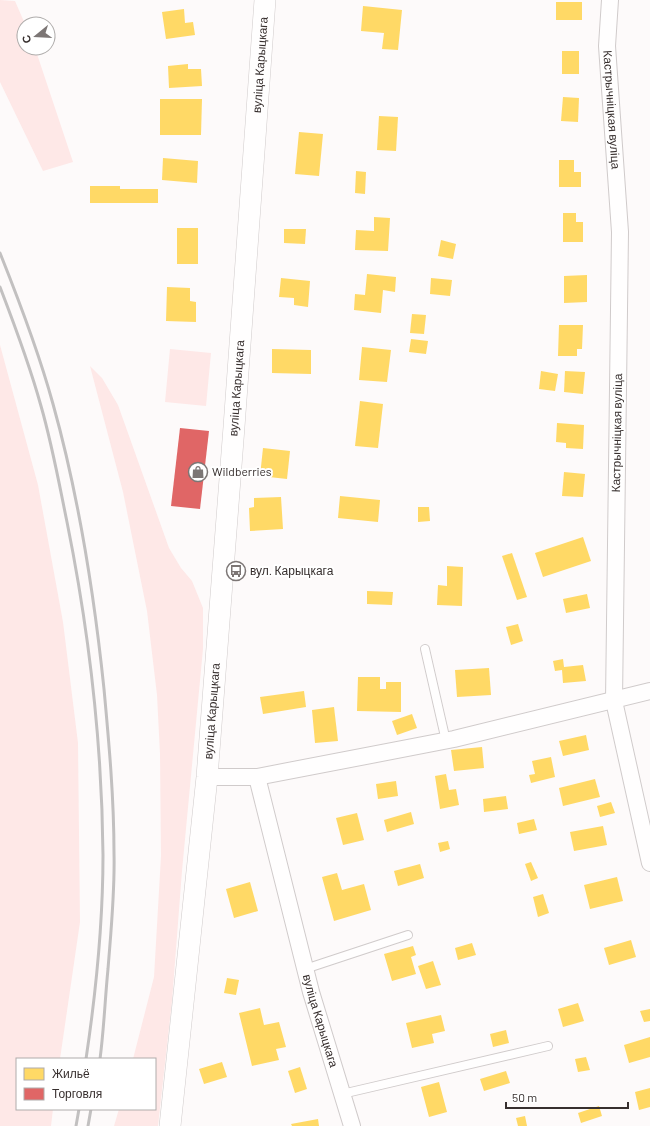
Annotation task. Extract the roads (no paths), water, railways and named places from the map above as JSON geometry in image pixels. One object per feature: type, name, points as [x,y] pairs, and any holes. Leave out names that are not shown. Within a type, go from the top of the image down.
[{"type":"street","name":"вуліца Карыцкага","points":[[170,1126],[207,777],[265,0]]},
{"type":"street","name":"Кастрычніцкая вуліца","points":[[610,0],[607,46],[620,232],[614,701],[650,863]]},
{"type":"street","points":[[257,777],[446,741],[650,691]]},
{"type":"street","name":"вуліца Карыцкага","points":[[207,777],[257,777],[305,969],[352,1126]]},
{"type":"lane","points":[[425,649],[446,741]]},
{"type":"lane","points":[[305,969],[408,935]]},
{"type":"lane","points":[[342,1094],[548,1046]]},
{"type":"railway","points":[[0,253],[22,309],[48,385],[71,474],[90,581],[100,653],[111,771],[114,868],[100,1058]]},
{"type":"railway","points":[[0,287],[32,376],[52,449],[75,563],[93,687],[100,771],[103,881],[98,957],[86,1058]]},
{"type":"railway","points":[[76,1126],[79,1110]]},
{"type":"railway","points":[[88,1126],[91,1110]]},
{"type":"place","name":"Wildberries","points":[[198,472]]},
{"type":"place","name":"вул. Карыцкага","points":[[236,571]]}]
